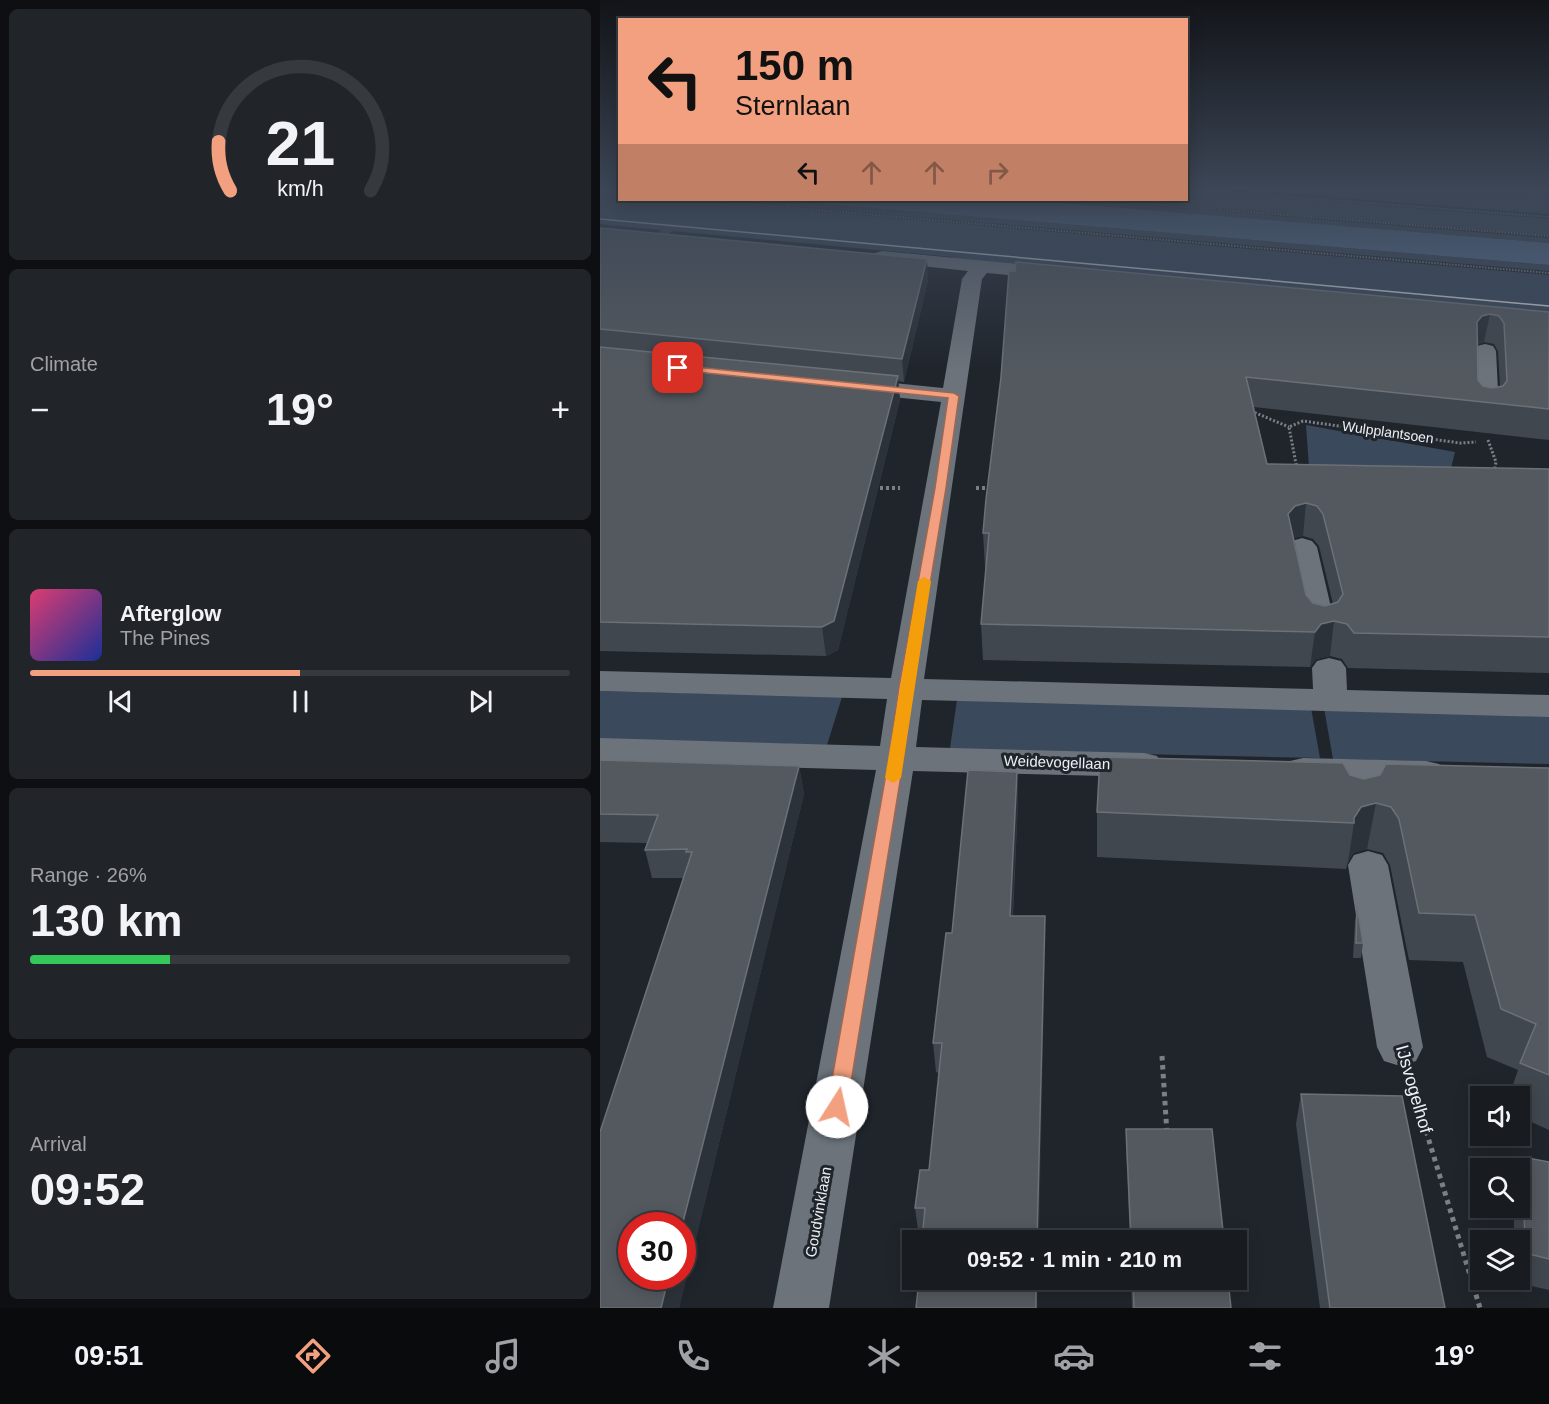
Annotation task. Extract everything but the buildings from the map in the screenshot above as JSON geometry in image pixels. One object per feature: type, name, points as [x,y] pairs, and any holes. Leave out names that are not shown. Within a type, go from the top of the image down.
[{"type":"street","points":[[862,255],[1082,276]]},
{"type":"street","name":"Goudvinklaan","points":[[801,1308],[897,757],[906,687],[972,279],[981,267]]},
{"type":"street","points":[[1485,351],[1487,409]]},
{"type":"street","points":[[835,384],[954,396]]},
{"type":"street","points":[[1302,547],[1320,628]]},
{"type":"street","points":[[600,681],[906,687],[1330,684],[1549,706]]},
{"type":"street","name":"Weidevogellaan","points":[[600,750],[1182,766]]},
{"type":"street","points":[[1265,769],[1454,774]]},
{"type":"street","points":[[1348,772],[1357,809]]},
{"type":"street","name":"IJsvogelhof","points":[[1368,865],[1400,1047]]},
{"type":"path","points":[[1259,248],[1549,273]]},
{"type":"path","points":[[1246,408],[1289,428],[1297,473]]},
{"type":"path","name":"Wulpplantsoen","points":[[1289,428],[1303,421],[1460,443],[1479,442],[1487,437],[1496,462],[1491,481]]},
{"type":"path","points":[[870,488],[1002,488]]},
{"type":"path","name":"IJsvogelhof","points":[[1400,1047],[1480,1308]]},
{"type":"path","points":[[1162,1056],[1167,1137]]},
{"type":"shaded area","points":[[857,248],[1239,248],[1549,275],[1549,312],[1016,262],[1013,266],[950,260],[953,257]]},
{"type":"shaded area","points":[[1282,248],[1348,248],[1549,265],[1549,271]]},
{"type":"shaded area","points":[[1348,248],[1549,248],[1549,265]]},
{"type":"shaded area","points":[[1306,425],[1455,452],[1449,476],[1309,467]]},
{"type":"shaded area","points":[[600,691],[842,697],[827,745],[600,739]]},
{"type":"shaded area","points":[[957,700],[1311,708],[1320,758],[957,750],[950,748]]},
{"type":"shaded area","points":[[1324,708],[1549,714],[1549,764],[1333,759]]},
{"type":"tram line","points":[[917,248],[1549,306]]},
{"type":"slow traffic","points":[[893,778],[924,581]]},
{"type":"route","points":[[678,368],[954,396],[906,687],[897,757],[837,1107]]}]
